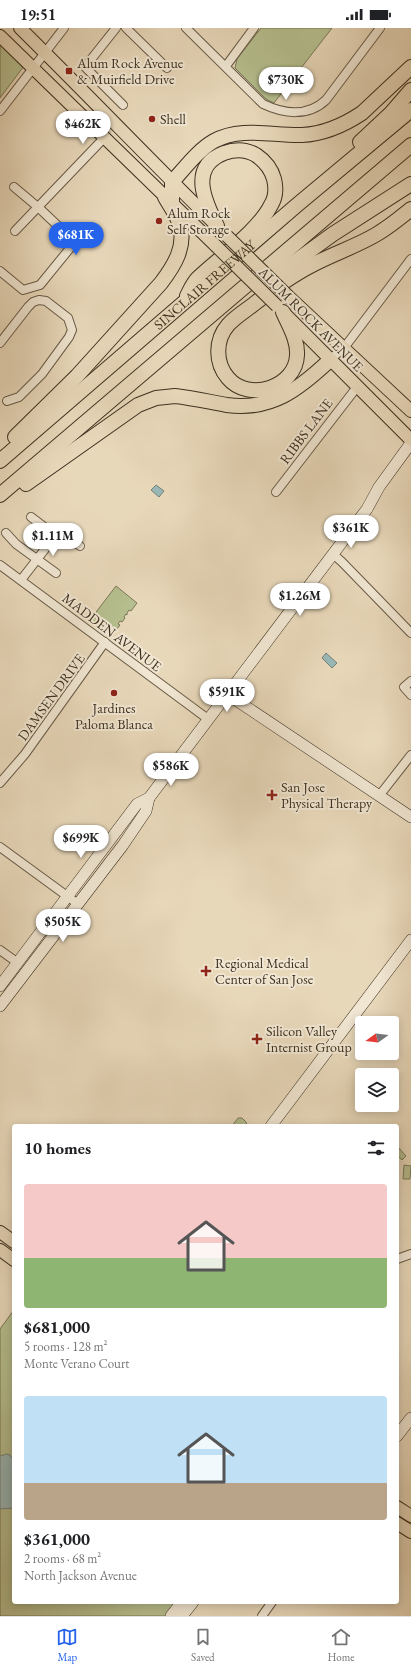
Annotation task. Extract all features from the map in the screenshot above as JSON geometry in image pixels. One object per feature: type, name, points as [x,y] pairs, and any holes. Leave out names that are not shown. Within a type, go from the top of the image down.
[{"type":"highway","points":[[0,452],[78,376],[161,283],[172,268],[181,248],[182,233],[180,224],[169,200],[172,182],[201,151],[222,137],[247,133],[304,135],[324,131],[343,124],[353,119],[372,105],[411,67]]},
{"type":"highway","points":[[297,204],[391,112],[411,90]]},
{"type":"highway","name":"SINCLAIR FREEWAY","points":[[0,461],[180,307],[297,204],[411,110]]},
{"type":"highway","name":"SINCLAIR FREEWAY","points":[[0,495],[411,145]]},
{"type":"highway","points":[[180,307],[196,279],[251,230],[272,205],[275,190],[273,174],[265,162],[254,154],[240,150],[227,152],[215,158],[206,168],[203,175],[202,189],[205,202],[217,226]]},
{"type":"highway","points":[[219,309],[239,303],[333,234],[411,184]]},
{"type":"highway","points":[[280,309],[293,334],[297,347],[297,356],[292,371],[282,382],[268,389],[250,390],[235,384],[224,372],[218,357],[219,342],[228,326],[280,283],[314,264],[377,234],[411,209]]},
{"type":"highway","points":[[0,503],[122,415],[147,401],[165,396],[175,396],[236,406],[261,404],[277,400],[291,393],[330,360]]},
{"type":"main road","name":"ALUM ROCK AVENUE","points":[[20,28],[117,124],[226,236],[411,411]]},
{"type":"main road","name":"ALUM ROCK AVENUE","points":[[0,36],[216,246],[411,440]]},
{"type":"main road","points":[[0,1006],[123,845],[146,810],[149,798],[333,554],[411,443]]},
{"type":"main road","points":[[227,694],[411,817]]},
{"type":"main road","points":[[0,986],[138,804],[149,798]]},
{"type":"main road","points":[[273,1124],[411,940]]},
{"type":"main road","points":[[0,1232],[12,1241]]},
{"type":"main road","points":[[0,1250],[12,1259]]},
{"type":"main road","points":[[399,1433],[411,1418]]},
{"type":"main road","points":[[399,1507],[411,1516]]},
{"type":"main road","points":[[399,1524],[411,1532]]},
{"type":"main road","points":[[171,1616],[180,1604]]},
{"type":"main road","points":[[182,1616],[191,1604]]},
{"type":"street","points":[[0,111],[64,28]]},
{"type":"street","points":[[126,28],[167,68]]},
{"type":"street","points":[[186,28],[263,104],[274,109],[299,113],[319,107],[326,100],[380,28]]},
{"type":"street","points":[[226,66],[254,28]]},
{"type":"street","points":[[112,29],[85,67],[124,105]]},
{"type":"street","points":[[15,231],[39,208],[105,137]]},
{"type":"street","points":[[0,271],[23,290],[40,285],[75,242],[14,187]]},
{"type":"street","points":[[330,360],[343,348],[411,259]]},
{"type":"street","points":[[0,343],[33,302],[39,300],[46,301],[68,318],[72,330],[69,337],[42,374],[19,397],[7,401]]},
{"type":"street","name":"RIBBS LANE","points":[[276,492],[357,387]]},
{"type":"street","points":[[31,517],[56,536],[64,536],[80,546]]},
{"type":"street","points":[[6,533],[16,544],[56,572]]},
{"type":"street","points":[[21,580],[56,536]]},
{"type":"street","points":[[333,554],[411,633]]},
{"type":"street","name":"MADDEN AVENUE","points":[[0,565],[208,719]]},
{"type":"street","name":"DAMSEN DRIVE","points":[[0,783],[25,754],[105,642]]},
{"type":"street","points":[[411,681],[404,687],[411,695]]},
{"type":"street","points":[[379,796],[411,755]]},
{"type":"street","points":[[0,847],[78,904]]},
{"type":"street","points":[[0,950],[18,963]]},
{"type":"street","points":[[399,1258],[411,1254]]},
{"type":"street","points":[[262,1616],[268,1604]]},
{"type":"green space","points":[[261,28],[332,28],[274,103],[266,99],[235,68],[237,59]]},
{"type":"green space","points":[[0,42],[24,66],[0,98]]},
{"type":"green space","points":[[116,586],[137,603],[131,611],[129,610],[122,622],[120,621],[118,624],[120,625],[112,636],[90,620]]},
{"type":"green space","points":[[238,1118],[242,1118],[246,1124],[234,1124]]},
{"type":"green space","points":[[399,1148],[406,1156],[402,1160],[399,1157]]},
{"type":"green space","points":[[404,1165],[411,1166],[410,1179],[403,1179]]},
{"type":"green space","points":[[12,1313],[12,1604],[174,1604],[165,1616],[0,1616],[0,1329]]},
{"type":"water","points":[[156,485],[164,491],[159,497],[151,490]]},
{"type":"water","points":[[326,653],[337,663],[332,668],[322,658]]},
{"type":"water","points":[[7,1454],[12,1458],[12,1508],[0,1509],[0,1456]]},
{"type":"place","name":"Alum Rock Avenue & Muirfield Drive","points":[[69,71]]},
{"type":"place","name":"Shell","points":[[152,119]]},
{"type":"place","name":"Alum Rock Self Storage","points":[[159,221]]},
{"type":"place","name":"Jardines Paloma Blanca","points":[[114,693]]},
{"type":"place","name":"San Jose Physical Therapy","points":[[272,795]]},
{"type":"place","name":"Regional Medical Center of San Jose","points":[[206,971]]},
{"type":"place","name":"Silicon Valley Internist Group","points":[[257,1039]]}]
